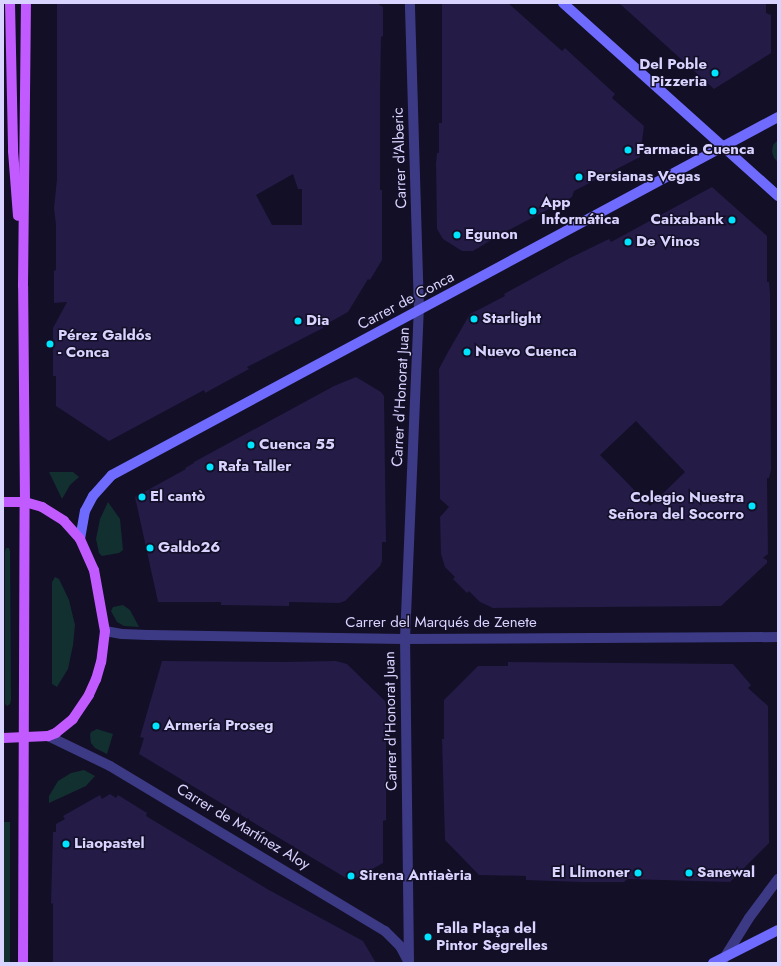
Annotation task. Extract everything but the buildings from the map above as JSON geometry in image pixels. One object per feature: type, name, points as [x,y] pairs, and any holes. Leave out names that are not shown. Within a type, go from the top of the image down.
[{"type":"main road","points":[[10,3],[13,151],[23,286]]},
{"type":"main road","points":[[23,963],[25,502],[23,286],[26,3]]},
{"type":"main road","points":[[3,502],[25,502],[42,507],[64,521],[80,539],[94,570],[100,596],[105,631],[102,662],[89,695],[73,719],[56,733],[48,736],[3,738]]},
{"type":"street","name":"Carrer d'Alberic","points":[[410,3],[419,311]]},
{"type":"street","points":[[563,3],[778,196]]},
{"type":"street","name":"Carrer de Conca","points":[[80,539],[85,511],[93,496],[112,475],[778,117]]},
{"type":"street","name":"Carrer d'Honorat Juan","points":[[409,963],[405,638],[419,311]]},
{"type":"street","name":"Carrer del Marqués de Zenete","points":[[105,631],[122,634],[148,635],[405,638],[778,637]]},
{"type":"street","name":"Carrer de Martínez Aloy","points":[[48,736],[110,766],[385,931],[400,946],[409,963]]},
{"type":"street","points":[[723,960],[749,918],[778,879]]},
{"type":"street","points":[[713,963],[723,960],[778,930]]},
{"type":"green space","points":[[778,140],[778,162],[774,158],[772,152],[773,145]]},
{"type":"green space","points":[[49,472],[73,472],[79,477],[70,485],[62,499]]},
{"type":"green space","points":[[108,502],[120,519],[123,550],[119,553],[102,556],[99,553],[96,539],[100,519]]},
{"type":"green space","points":[[6,548],[9,548],[10,551],[11,700],[10,704],[7,706],[5,704]]},
{"type":"green space","points":[[55,577],[59,579],[69,600],[75,625],[68,669],[57,687],[52,684],[52,582]]},
{"type":"green space","points":[[123,605],[130,610],[139,627],[124,626],[117,622],[111,611],[113,607]]},
{"type":"green space","points":[[97,729],[113,734],[107,754],[95,748],[91,743],[91,732]]},
{"type":"green space","points":[[84,770],[95,776],[86,786],[49,803],[49,796],[58,781],[71,773]]},
{"type":"green space","points":[[3,822],[10,822],[10,963],[3,963]]},
{"type":"place","name":"Del Poble Pizzeria","points":[[715,73]]},
{"type":"place","name":"Farmacia Cuenca","points":[[628,150]]},
{"type":"place","name":"Persianas Vegas","points":[[579,177]]},
{"type":"place","name":"App Informática","points":[[533,211]]},
{"type":"place","name":"Caixabank","points":[[732,220]]},
{"type":"place","name":"Egunon","points":[[457,235]]},
{"type":"place","name":"De Vinos","points":[[628,242]]},
{"type":"place","name":"Starlight","points":[[474,319]]},
{"type":"place","name":"Dia","points":[[298,321]]},
{"type":"place","name":"Pérez Galdós - Conca","points":[[50,344]]},
{"type":"place","name":"Nuevo Cuenca","points":[[467,352]]},
{"type":"place","name":"Cuenca 55","points":[[251,445]]},
{"type":"place","name":"Rafa Taller","points":[[210,467]]},
{"type":"place","name":"El cantò","points":[[142,497]]},
{"type":"place","name":"Colegio Nuestra Señora del Socorro","points":[[752,506]]},
{"type":"place","name":"Galdo26","points":[[150,548]]},
{"type":"place","name":"Armería Proseg","points":[[156,726]]},
{"type":"place","name":"Liaopastel","points":[[66,844]]},
{"type":"place","name":"El Llimoner","points":[[638,873]]},
{"type":"place","name":"Sanewal","points":[[689,873]]},
{"type":"place","name":"Sirena Antiaèria","points":[[351,876]]},
{"type":"place","name":"Falla Plaça del Pintor Segrelles","points":[[428,937]]}]
